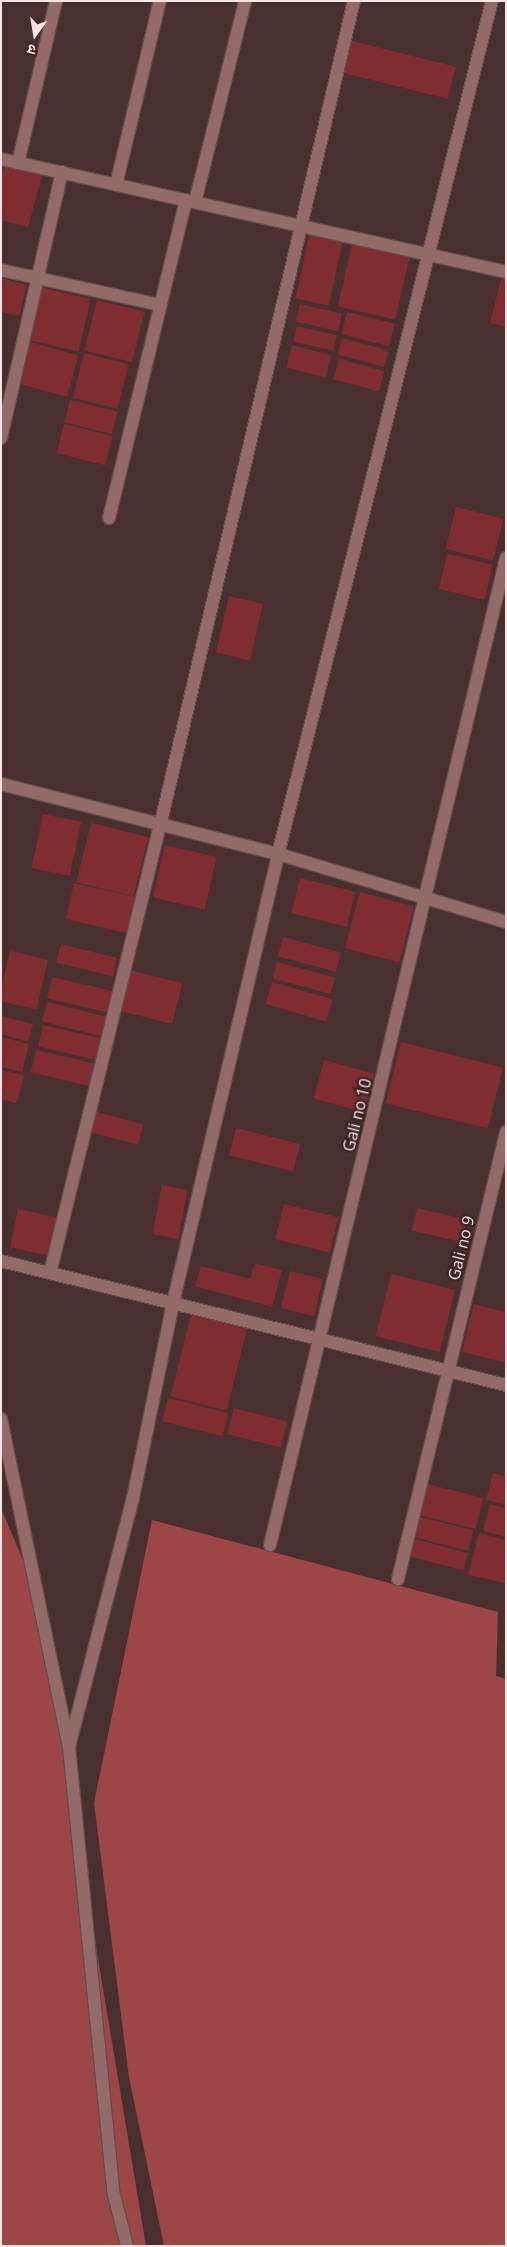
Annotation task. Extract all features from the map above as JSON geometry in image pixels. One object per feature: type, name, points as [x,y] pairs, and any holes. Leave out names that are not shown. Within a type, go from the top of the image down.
[{"type":"street","points":[[18,163],[56,1]]},
{"type":"street","points":[[116,185],[160,1]]},
{"type":"street","points":[[109,518],[160,305],[245,1]]},
{"type":"street","points":[[50,1273],[160,826],[299,225],[354,1]]},
{"type":"street","points":[[69,1747],[133,1498],[173,1303],[278,854],[492,1]]},
{"type":"street","points":[[1,159],[506,272]]},
{"type":"street","points":[[1,438],[62,172]]},
{"type":"street","points":[[1,270],[160,305]]},
{"type":"street","name":"Gali no 10","points":[[270,1545],[506,558]]},
{"type":"street","points":[[1,784],[160,826],[278,854],[506,922]]},
{"type":"street","name":"Gali no 9","points":[[398,1579],[506,1132]]},
{"type":"street","points":[[1,1261],[506,1384]]},
{"type":"street","points":[[1,1419],[69,1747],[113,2191],[127,2246]]},
{"type":"shaded area","points":[[1,1508],[37,1593],[146,2246],[1,2246]]},
{"type":"shaded area","points":[[152,1520],[498,1612],[496,1676],[506,1679],[506,2246],[164,2246],[129,2077],[94,1803]]},
{"type":"building","points":[[348,40],[456,67],[448,99],[340,72]]},
{"type":"building","points":[[5,162],[43,172],[28,227],[1,220],[1,177]]},
{"type":"building","points":[[310,231],[343,238],[329,306],[296,298]]},
{"type":"building","points":[[353,240],[410,253],[395,320],[338,306]]},
{"type":"building","points":[[502,275],[506,275],[506,327],[490,323]]},
{"type":"building","points":[[1,278],[27,285],[19,316],[1,312]]},
{"type":"building","points":[[39,287],[91,299],[78,352],[27,340]]},
{"type":"building","points":[[97,300],[145,312],[132,362],[84,350]]},
{"type":"building","points":[[300,304],[342,314],[338,331],[296,322]]},
{"type":"building","points":[[347,312],[395,324],[389,346],[341,334]]},
{"type":"building","points":[[297,326],[337,335],[333,351],[293,342]]},
{"type":"building","points":[[342,338],[388,350],[384,367],[338,354]]},
{"type":"building","points":[[29,342],[78,355],[67,397],[18,384]]},
{"type":"building","points":[[292,345],[332,356],[326,378],[286,367]]},
{"type":"building","points":[[84,353],[129,364],[118,409],[73,398]]},
{"type":"building","points":[[339,359],[384,371],[379,391],[334,379]]},
{"type":"building","points":[[70,400],[118,412],[112,434],[64,422]]},
{"type":"building","points":[[64,424],[113,436],[105,465],[57,453]]},
{"type":"building","points":[[456,507],[504,519],[493,561],[446,549]]},
{"type":"building","points":[[447,554],[493,565],[485,600],[439,589]]},
{"type":"building","points":[[229,596],[263,604],[250,660],[216,653]]},
{"type":"building","points":[[43,814],[81,822],[70,876],[32,868]]},
{"type":"building","points":[[91,823],[148,837],[133,896],[76,882]]},
{"type":"building","points":[[165,845],[217,857],[204,910],[153,898]]},
{"type":"building","points":[[300,878],[355,892],[347,927],[291,913]]},
{"type":"building","points":[[74,883],[140,898],[132,934],[66,919]]},
{"type":"building","points":[[360,892],[414,906],[399,963],[345,948]]},
{"type":"building","points":[[283,937],[341,953],[336,972],[278,956]]},
{"type":"building","points":[[61,944],[117,958],[113,976],[56,962]]},
{"type":"building","points":[[10,951],[48,960],[37,1009],[1,1001],[1,990]]},
{"type":"building","points":[[277,962],[335,978],[331,994],[273,978]]},
{"type":"building","points":[[130,970],[182,983],[172,1024],[120,1011]]},
{"type":"building","points":[[52,977],[114,991],[109,1013],[47,998]]},
{"type":"building","points":[[272,982],[333,999],[326,1021],[266,1004]]},
{"type":"building","points":[[47,1002],[107,1017],[102,1036],[42,1021]]},
{"type":"building","points":[[1,1016],[33,1024],[28,1042],[1,1034]]},
{"type":"building","points":[[43,1025],[103,1039],[98,1060],[38,1046]]},
{"type":"building","points":[[1,1037],[29,1044],[22,1072],[1,1067]]},
{"type":"building","points":[[401,1042],[503,1067],[488,1129],[386,1103]]},
{"type":"building","points":[[36,1050],[96,1064],[91,1086],[31,1072]]},
{"type":"building","points":[[324,1060],[374,1073],[364,1112],[314,1099]]},
{"type":"building","points":[[1,1070],[24,1075],[17,1103],[1,1099]]},
{"type":"building","points":[[97,1112],[143,1124],[138,1145],[92,1132]]},
{"type":"building","points":[[236,1128],[300,1144],[293,1171],[229,1155]]},
{"type":"building","points":[[162,1185],[188,1190],[178,1239],[152,1234]]},
{"type":"building","points":[[284,1204],[338,1218],[330,1252],[275,1239]]},
{"type":"building","points":[[417,1208],[467,1219],[462,1242],[412,1230]]},
{"type":"building","points":[[18,1209],[59,1218],[51,1256],[10,1247]]},
{"type":"building","points":[[255,1263],[282,1270],[272,1307],[195,1286],[201,1266],[250,1279]]},
{"type":"building","points":[[290,1271],[323,1279],[314,1316],[281,1308]]},
{"type":"building","points":[[391,1274],[455,1290],[440,1352],[376,1336]]},
{"type":"building","points":[[474,1304],[506,1312],[506,1363],[462,1352]]},
{"type":"building","points":[[192,1310],[248,1324],[227,1410],[170,1396]]},
{"type":"building","points":[[168,1398],[228,1413],[222,1436],[162,1421]]},
{"type":"building","points":[[234,1408],[287,1421],[281,1448],[227,1434]]},
{"type":"building","points":[[493,1473],[506,1476],[506,1505],[486,1500]]},
{"type":"building","points":[[427,1484],[483,1498],[476,1529],[419,1515]]},
{"type":"building","points":[[490,1504],[506,1508],[506,1537],[483,1531]]},
{"type":"building","points":[[420,1517],[473,1530],[468,1551],[415,1537]]},
{"type":"building","points":[[479,1533],[506,1540],[506,1583],[468,1575]]},
{"type":"building","points":[[415,1539],[468,1553],[463,1571],[410,1556]]}]
